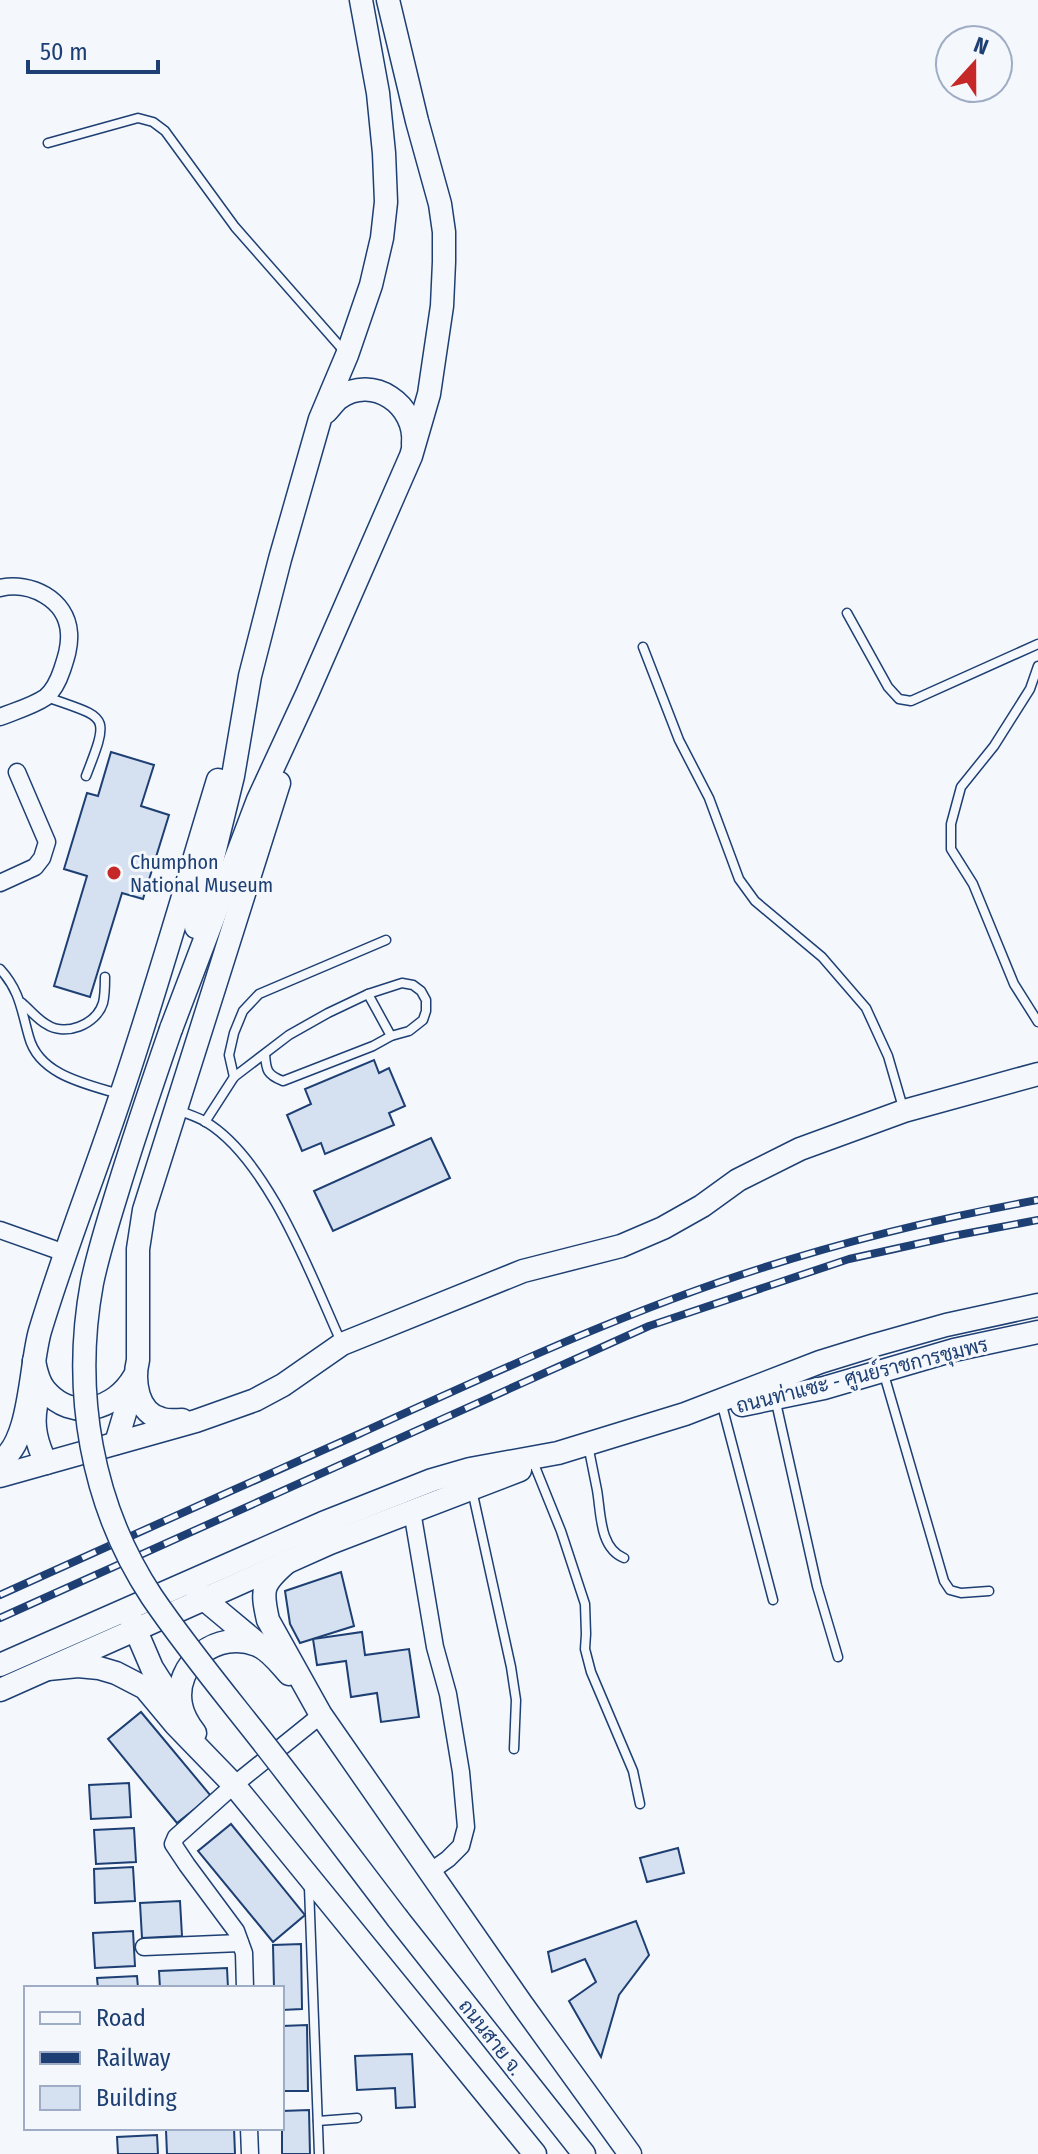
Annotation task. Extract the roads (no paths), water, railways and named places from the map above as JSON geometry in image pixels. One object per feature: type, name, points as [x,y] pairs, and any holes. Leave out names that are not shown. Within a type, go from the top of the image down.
[{"type":"main road","points":[[0,1461],[16,1446],[24,1422],[33,1360],[65,1253],[121,1095],[250,676],[320,419],[347,355],[371,285],[382,238],[386,202],[378,93],[361,0]]},
{"type":"main road","points":[[171,1029],[258,800],[411,456],[429,394],[442,306],[444,232],[440,204],[388,0]]},
{"type":"main road","points":[[320,419],[339,398],[353,392],[368,390],[382,393],[405,410],[412,424],[411,456]]},
{"type":"main road","points":[[171,1029],[221,830],[250,676]]},
{"type":"main road","points":[[116,1443],[138,1360],[136,1293],[144,1210],[307,694]]},
{"type":"main road","name":"ถนนสาย จ.","points":[[171,1029],[124,1170],[92,1283],[86,1330],[88,1434],[109,1511],[150,1594],[212,1680],[584,2154]]},
{"type":"main road","points":[[0,1476],[196,1421],[255,1400],[283,1385],[342,1344],[523,1271],[621,1246],[663,1228],[702,1206],[738,1180],[800,1149],[904,1111],[1038,1074]]},
{"type":"main road","name":"ถนนท่าแซะ - ศูนย์ราชการชุมพร","points":[[558,1453],[685,1414],[820,1362],[875,1345],[946,1325],[1038,1305]]},
{"type":"main road","name":"ถนนท่าแซะ - ศูนย์ราชการชุมพร","points":[[685,1414],[824,1388],[954,1350],[1038,1332]]},
{"type":"main road","points":[[33,1360],[40,1383],[52,1397],[67,1406],[85,1409],[98,1407],[111,1402],[131,1382]]},
{"type":"main road","points":[[131,1382],[149,1413],[162,1419],[196,1421]]},
{"type":"main road","points":[[40,1383],[35,1430],[46,1463]]},
{"type":"main road","points":[[0,1665],[127,1608],[198,1591],[286,1563],[558,1453]]},
{"type":"main road","points":[[0,1690],[135,1630],[198,1591],[323,1523],[432,1480],[470,1469],[558,1453]]},
{"type":"main road","points":[[286,1563],[269,1577],[266,1586],[264,1602],[268,1620],[321,1715]]},
{"type":"main road","points":[[198,1591],[283,1667],[321,1715],[630,2154]]},
{"type":"main road","points":[[127,1608],[152,1668],[234,1785],[535,2154]]},
{"type":"main road","points":[[185,1719],[180,1688],[193,1660],[205,1649],[223,1642],[242,1640],[260,1645]]},
{"type":"main road","points":[[48,1669],[78,1666],[99,1668],[145,1688],[234,1785]]},
{"type":"street","points":[[0,588],[30,587],[48,596],[66,620],[69,632],[68,652],[52,690],[46,697],[0,717]]},
{"type":"street","points":[[0,883],[35,867],[42,858],[47,842],[17,772]]},
{"type":"street","points":[[0,1230],[65,1253]]},
{"type":"street","points":[[412,1511],[435,1647],[448,1694],[461,1772],[466,1827],[461,1846],[431,1871]]},
{"type":"street","points":[[245,1986],[244,1953],[236,1931],[173,1844],[176,1837],[234,1785],[321,1715]]},
{"type":"street","points":[[144,1947],[240,1943]]},
{"type":"street","points":[[249,2130],[250,2154]]},
{"type":"lane","points":[[48,143],[138,118],[153,122],[165,131],[235,227],[347,355]]},
{"type":"lane","points":[[847,613],[888,687],[899,699],[911,701],[1038,644]]},
{"type":"lane","points":[[643,647],[679,740],[709,798],[739,879],[755,901],[822,957],[866,1008],[888,1056],[904,1111]]},
{"type":"lane","points":[[1038,666],[1030,689],[994,746],[961,787],[951,824],[951,849],[973,884],[1014,984],[1038,1022]]},
{"type":"lane","points":[[46,697],[94,714],[100,723],[102,736],[86,776]]},
{"type":"lane","points":[[234,1077],[229,1055],[234,1033],[243,1011],[259,994],[386,940]]},
{"type":"lane","points":[[0,969],[21,1002],[46,1025],[60,1030],[76,1029],[102,1006],[105,977]]},
{"type":"lane","points":[[205,1122],[234,1077],[289,1035],[328,1013],[368,994],[402,983],[413,985],[426,1000],[423,1020],[409,1031],[283,1081],[273,1077],[266,1069],[265,1054]]},
{"type":"lane","points":[[368,994],[391,1036]]},
{"type":"lane","points":[[21,1002],[29,1041],[46,1064],[67,1077],[121,1095]]},
{"type":"lane","points":[[177,1110],[205,1122],[232,1143],[257,1172],[278,1208],[342,1344]]},
{"type":"lane","points":[[883,1370],[944,1581],[950,1590],[961,1593],[989,1591]]},
{"type":"lane","points":[[774,1397],[817,1586],[838,1657]]},
{"type":"lane","points":[[723,1409],[773,1600]]},
{"type":"lane","points":[[588,1445],[600,1517],[608,1543],[615,1554],[624,1558]]},
{"type":"lane","points":[[534,1464],[561,1531],[585,1604],[585,1649],[591,1672],[633,1771],[640,1804]]},
{"type":"lane","points":[[472,1489],[511,1667],[516,1700],[514,1749]]},
{"type":"lane","points":[[309,1878],[319,2154]]},
{"type":"lane","points":[[318,2121],[357,2118]]},
{"type":"railway","points":[[0,1595],[508,1367],[659,1304],[830,1248],[934,1221],[1038,1200]]},
{"type":"railway","points":[[0,1618],[649,1326],[849,1259],[1038,1220]]},
{"type":"place","name":"Chumphon National Museum","points":[[114,873]]}]
